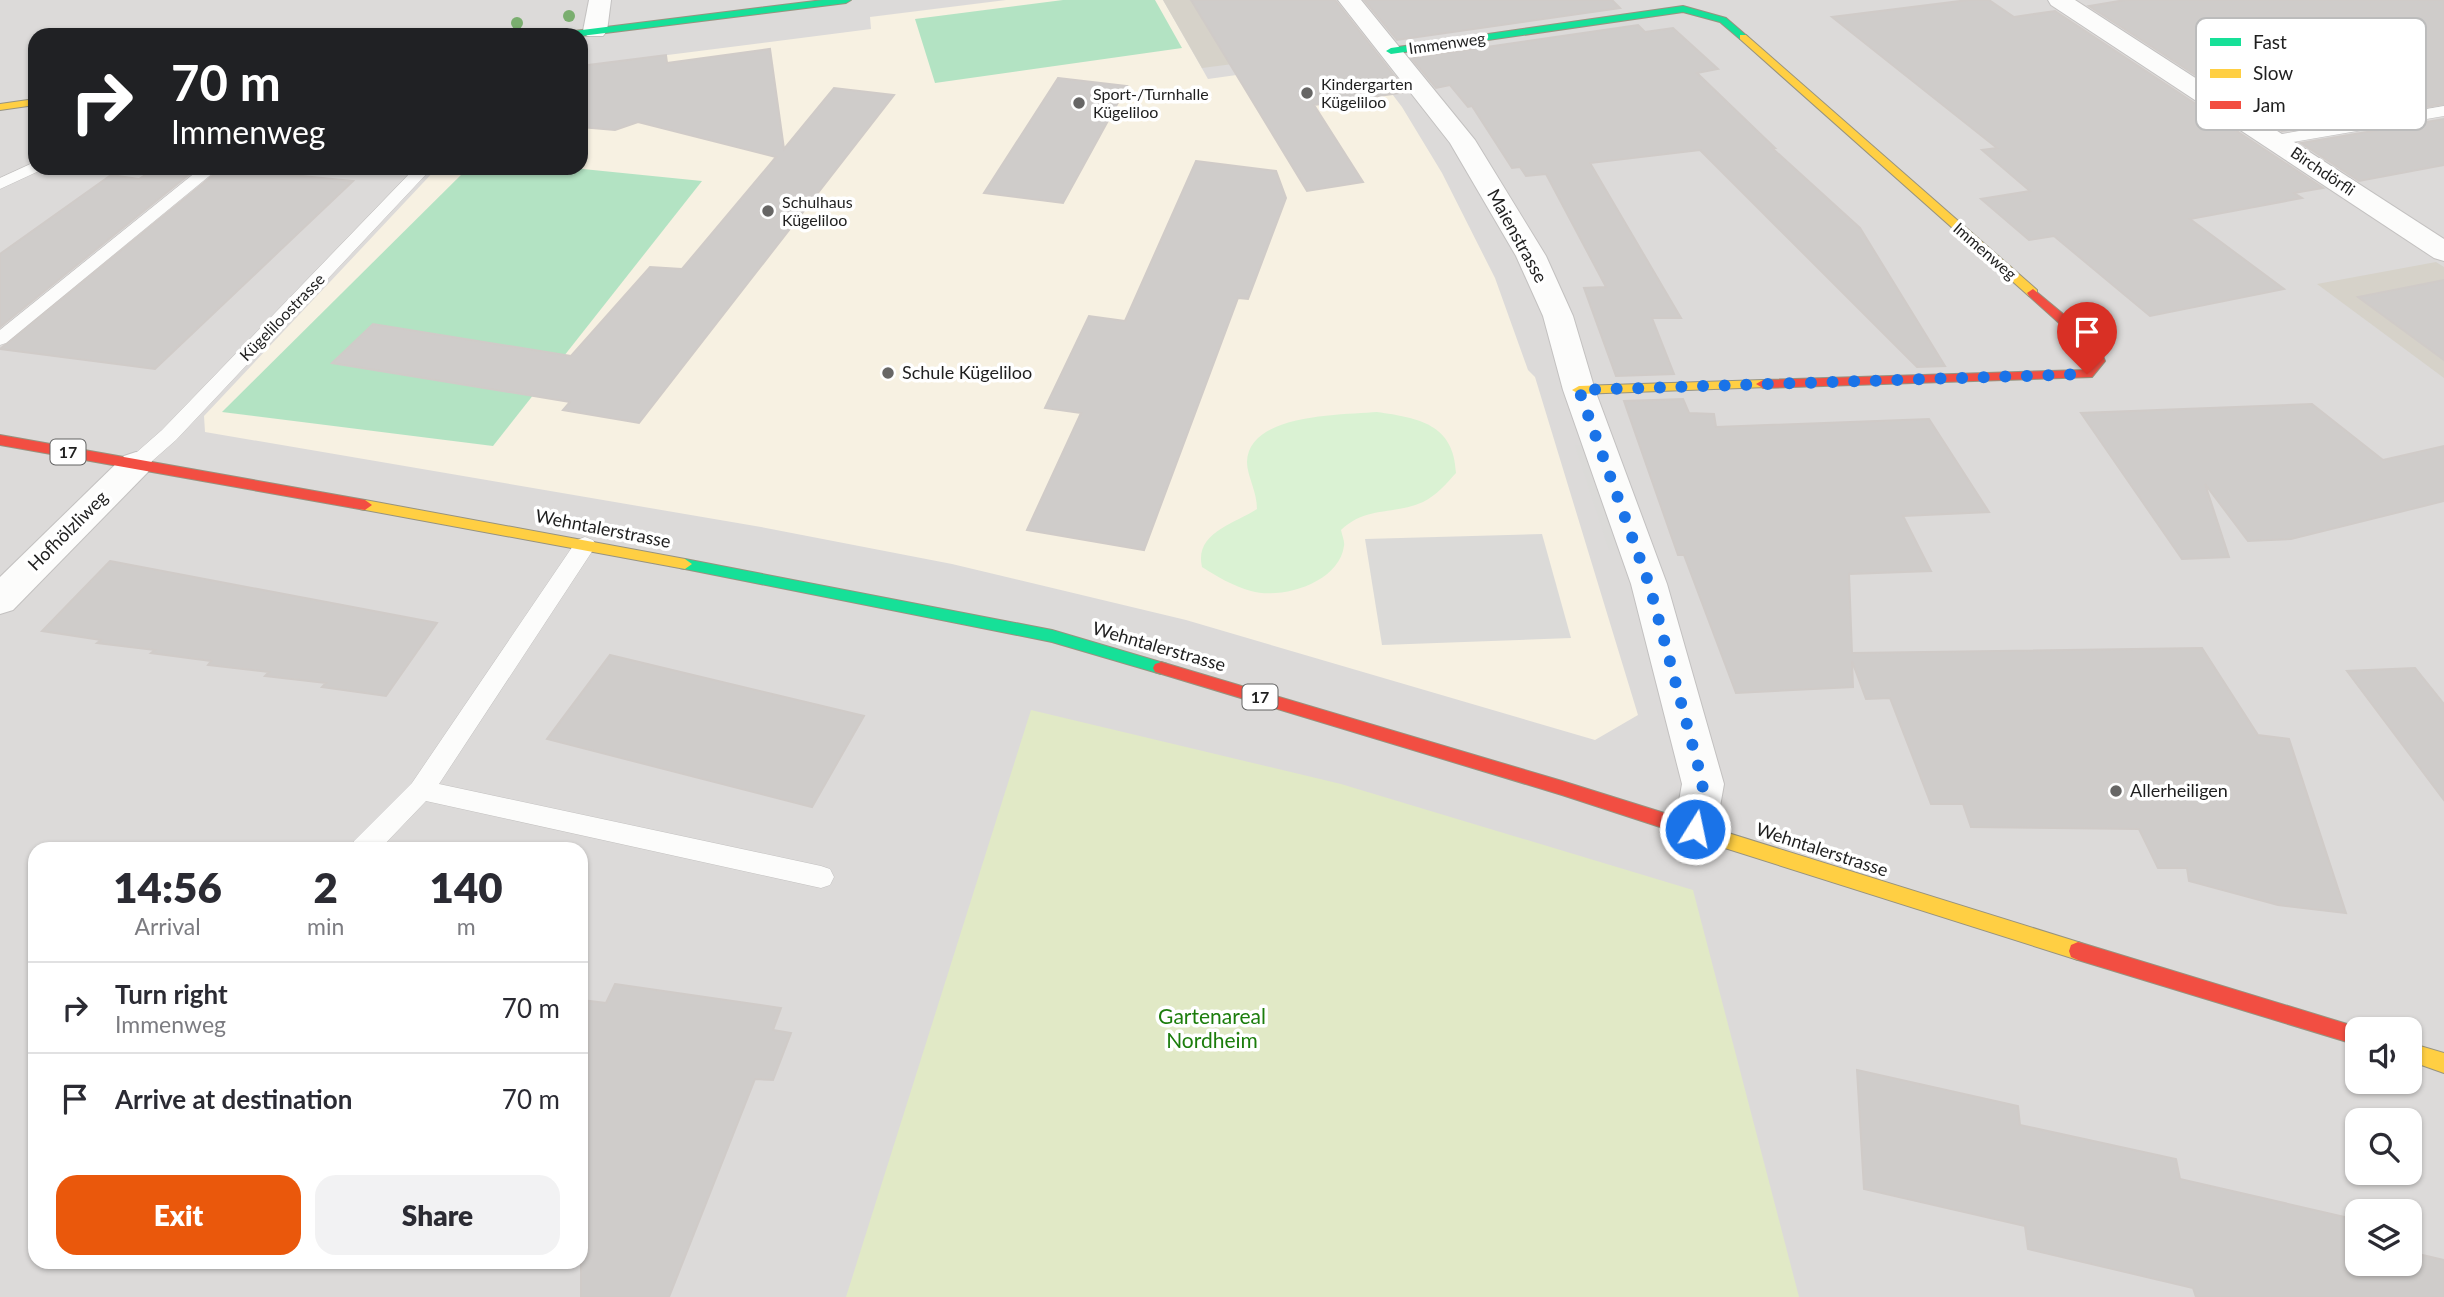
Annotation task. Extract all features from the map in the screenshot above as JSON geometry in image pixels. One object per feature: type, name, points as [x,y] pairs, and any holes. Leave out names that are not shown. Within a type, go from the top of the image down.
[{"type":"street","points":[[595,31],[600,0]]},
{"type":"street","points":[[588,32],[846,0]]},
{"type":"street","name":"Maienstrasse","points":[[1349,0],[1462,140],[1531,256],[1558,316],[1579,390],[1649,584],[1700,770],[1703,784],[1695,829]]},
{"type":"street","name":"Birchdörfli","points":[[2059,0],[2196,88]]},
{"type":"street","name":"Immenweg","points":[[1391,51],[1683,9],[1723,20],[2093,346],[2099,361],[2087,374],[1579,390]]},
{"type":"street","points":[[0,107],[28,103]]},
{"type":"street","name":"Birchdörfli","points":[[2260,130],[2444,252]]},
{"type":"street","name":"Wehntalerstrasse","points":[[0,440],[585,545],[1052,636],[1695,829],[1841,878],[2345,1032]]},
{"type":"street","name":"Hofhölzliweg","points":[[0,600],[136,464]]},
{"type":"street","points":[[2422,1056],[2444,1063]]},
{"type":"lane","points":[[2426,114],[2444,111]]},
{"type":"lane","points":[[2276,140],[2334,130]]},
{"type":"lane","points":[[0,184],[28,170]]},
{"type":"lane","points":[[0,339],[202,175]]},
{"type":"lane","name":"Kügeliloostrasse","points":[[136,464],[169,435],[417,175]]},
{"type":"lane","points":[[370,842],[421,790],[585,545]]},
{"type":"lane","points":[[421,790],[821,877]]},
{"type":"shaded area","points":[[0,0],[2444,0],[2444,1297],[0,1297]]},
{"type":"shaded area","name":"Schule Kügeliloo","points":[[1006,0],[1163,0],[1208,79],[1364,57],[1402,107],[1442,173],[1495,278],[1528,370],[1535,377],[1638,715],[1595,740],[1186,620],[952,564],[761,527],[205,432],[204,416],[430,175],[588,175],[588,65],[871,29],[870,17]]},
{"type":"shaded area","points":[[1163,0],[1315,0],[1349,49],[1202,68]]},
{"type":"shaded area","points":[[2436,262],[2444,267],[2444,378],[2317,284]]},
{"type":"shaded area","points":[[1575,445],[1591,445],[1627,549],[1609,550]]},
{"type":"shaded area","points":[[1542,534],[1571,638],[1382,645],[1365,539]]},
{"type":"green space","points":[[1063,0],[1155,0],[1182,48],[935,83],[915,19]]},
{"type":"green space","points":[[588,170],[702,181],[493,446],[222,412],[461,175],[588,175]]},
{"type":"green space","points":[[1377,412],[1407,417],[1432,426],[1449,444],[1456,473],[1437,493],[1412,506],[1370,514],[1351,522],[1341,530],[1344,546],[1340,559],[1332,570],[1307,586],[1277,593],[1251,591],[1202,567],[1201,555],[1210,538],[1227,525],[1257,509],[1247,462],[1251,446],[1263,434],[1280,425],[1300,420]]},
{"type":"green space","name":"Gartenareal Nordheim","points":[[1031,710],[1341,784],[1693,890],[1799,1297],[846,1297]]},
{"type":"building","points":[[1191,0],[1335,0],[1407,92],[1314,105],[1363,182],[1307,191]]},
{"type":"building","points":[[1364,0],[1612,0],[1620,8],[1397,40]]},
{"type":"building","points":[[1968,0],[1989,0],[2014,17],[2055,11],[2196,104],[2196,130],[2235,130],[2323,188],[2294,193],[2302,198],[2190,219],[2284,289],[2150,316],[2054,236],[2029,240],[1981,199],[2030,191],[1982,150],[1997,148],[1832,17]]},
{"type":"building","points":[[2125,0],[2444,0],[2444,104],[2426,107],[2426,18],[2196,18],[2196,75],[2089,6]]},
{"type":"building","points":[[1638,25],[1645,32],[1673,28],[1718,69],[1697,73],[1775,148],[1772,148],[1860,228],[1945,366],[1917,367],[1700,150],[1590,163],[1681,318],[1652,318],[1674,374],[1616,376],[1584,288],[1606,287],[1546,174],[1526,176],[1520,167],[1512,168],[1472,106],[1468,107],[1450,85],[1436,88],[1411,58]]},
{"type":"building","points":[[770,49],[784,149],[834,88],[894,95],[639,423],[563,410],[570,402],[332,363],[373,324],[571,356],[650,267],[682,269],[776,157],[638,122],[615,130],[588,128],[588,65],[666,55],[667,63]]},
{"type":"building","points":[[1058,78],[1127,86],[1063,203],[984,193]]},
{"type":"building","points":[[2444,119],[2444,165],[2359,181],[2301,143],[2378,130],[2426,130],[2426,122]]},
{"type":"building","points":[[1196,161],[1276,171],[1286,198],[1248,299],[1238,298],[1144,550],[1027,530],[1081,413],[1045,408],[1089,316],[1125,321]]},
{"type":"building","points":[[111,175],[139,179],[145,175],[188,175],[0,327],[0,254]]},
{"type":"building","points":[[213,175],[293,175],[353,181],[155,369],[0,349]]},
{"type":"building","points":[[2444,280],[2444,360],[2358,297]]},
{"type":"building","points":[[1683,399],[1689,413],[1714,414],[1716,427],[1929,419],[1989,512],[1903,516],[1931,571],[1849,574],[1852,653],[2202,648],[2258,735],[2289,739],[2346,913],[2278,905],[2189,881],[2187,868],[2158,868],[2139,829],[1971,827],[1963,804],[1931,804],[1890,698],[1866,699],[1852,661],[1853,687],[1736,693],[1684,555],[1678,555],[1624,401]]},
{"type":"building","points":[[2312,404],[2383,460],[2444,446],[2444,501],[2291,539],[2248,541],[2205,484],[2229,557],[2182,559],[2081,413]]},
{"type":"building","points":[[110,561],[437,623],[386,696],[322,687],[326,683],[265,676],[269,672],[208,665],[211,661],[151,653],[155,650],[97,643],[101,640],[42,631]]},
{"type":"building","points":[[610,655],[864,716],[812,807],[547,739]]},
{"type":"building","points":[[2415,668],[2444,704],[2444,800],[2347,671]]},
{"type":"building","points":[[615,984],[781,1008],[773,1030],[791,1033],[773,1080],[755,1079],[669,1297],[581,1297],[581,1269],[588,1269],[588,1001],[606,1003]]},
{"type":"building","points":[[1857,1070],[2018,1106],[2020,1125],[2176,1159],[2180,1179],[2345,1217],[2345,1276],[2422,1276],[2422,1255],[2444,1260],[2444,1297],[2196,1297],[2193,1288],[2028,1249],[2025,1226],[1864,1189]]},
{"type":"traffic: fast","points":[[588,32],[846,0]]},
{"type":"traffic: fast","points":[[1391,51],[1683,9],[1723,20],[1743,37]]},
{"type":"traffic: fast","points":[[685,564],[1052,636],[1161,668]]},
{"type":"traffic: slow","points":[[1743,37],[2033,293]]},
{"type":"traffic: slow","points":[[0,107],[28,103]]},
{"type":"traffic: slow","points":[[1579,390],[1763,384]]},
{"type":"traffic: slow","points":[[365,505],[685,564]]},
{"type":"traffic: slow","points":[[1709,835],[2078,951]]},
{"type":"traffic: slow","points":[[2422,1056],[2444,1063]]},
{"type":"traffic: jam","points":[[1763,384],[2087,374],[2099,361],[2093,346],[2033,293]]},
{"type":"traffic: jam","points":[[0,440],[365,505]]},
{"type":"traffic: jam","points":[[1161,668],[1562,788],[1709,835]]},
{"type":"traffic: jam","points":[[2078,951],[2345,1032]]},
{"type":"place","name":"Kindergarten Kügeliloo","points":[[1307,93]]},
{"type":"place","name":"Sport-/Turnhalle Kügeliloo","points":[[1079,103]]},
{"type":"place","name":"Schulhaus Kügeliloo","points":[[768,211]]},
{"type":"place","name":"Schule Kügeliloo","points":[[888,373]]},
{"type":"place","name":"Allerheiligen","points":[[2116,791]]},
{"type":"route","points":[[1695,829],[1703,784],[1649,584],[1579,390],[2087,374]]}]
